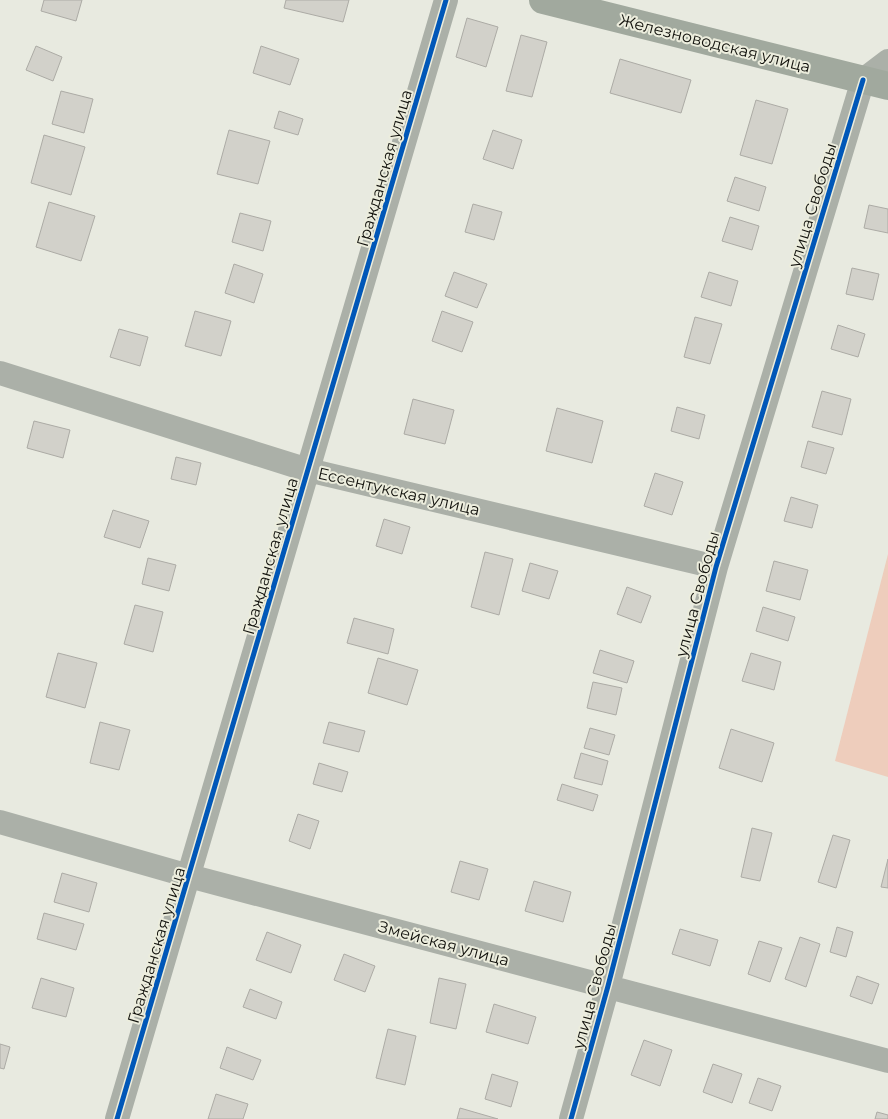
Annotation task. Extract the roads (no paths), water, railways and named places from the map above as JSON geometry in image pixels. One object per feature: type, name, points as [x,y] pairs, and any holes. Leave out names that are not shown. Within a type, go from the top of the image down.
[{"type":"main road","name":"Железноводская улица","points":[[543,0],[876,83]]},
{"type":"street","name":"Гражданская улица","points":[[117,1119],[446,0]]},
{"type":"street","points":[[876,83],[888,60]]},
{"type":"street","name":"улица Свободы","points":[[572,1119],[716,567],[876,83]]},
{"type":"street","name":"Ессентукская улица","points":[[0,373],[308,470],[716,567]]},
{"type":"street","name":"Змейская улица","points":[[0,822],[189,876],[888,1061]]}]
